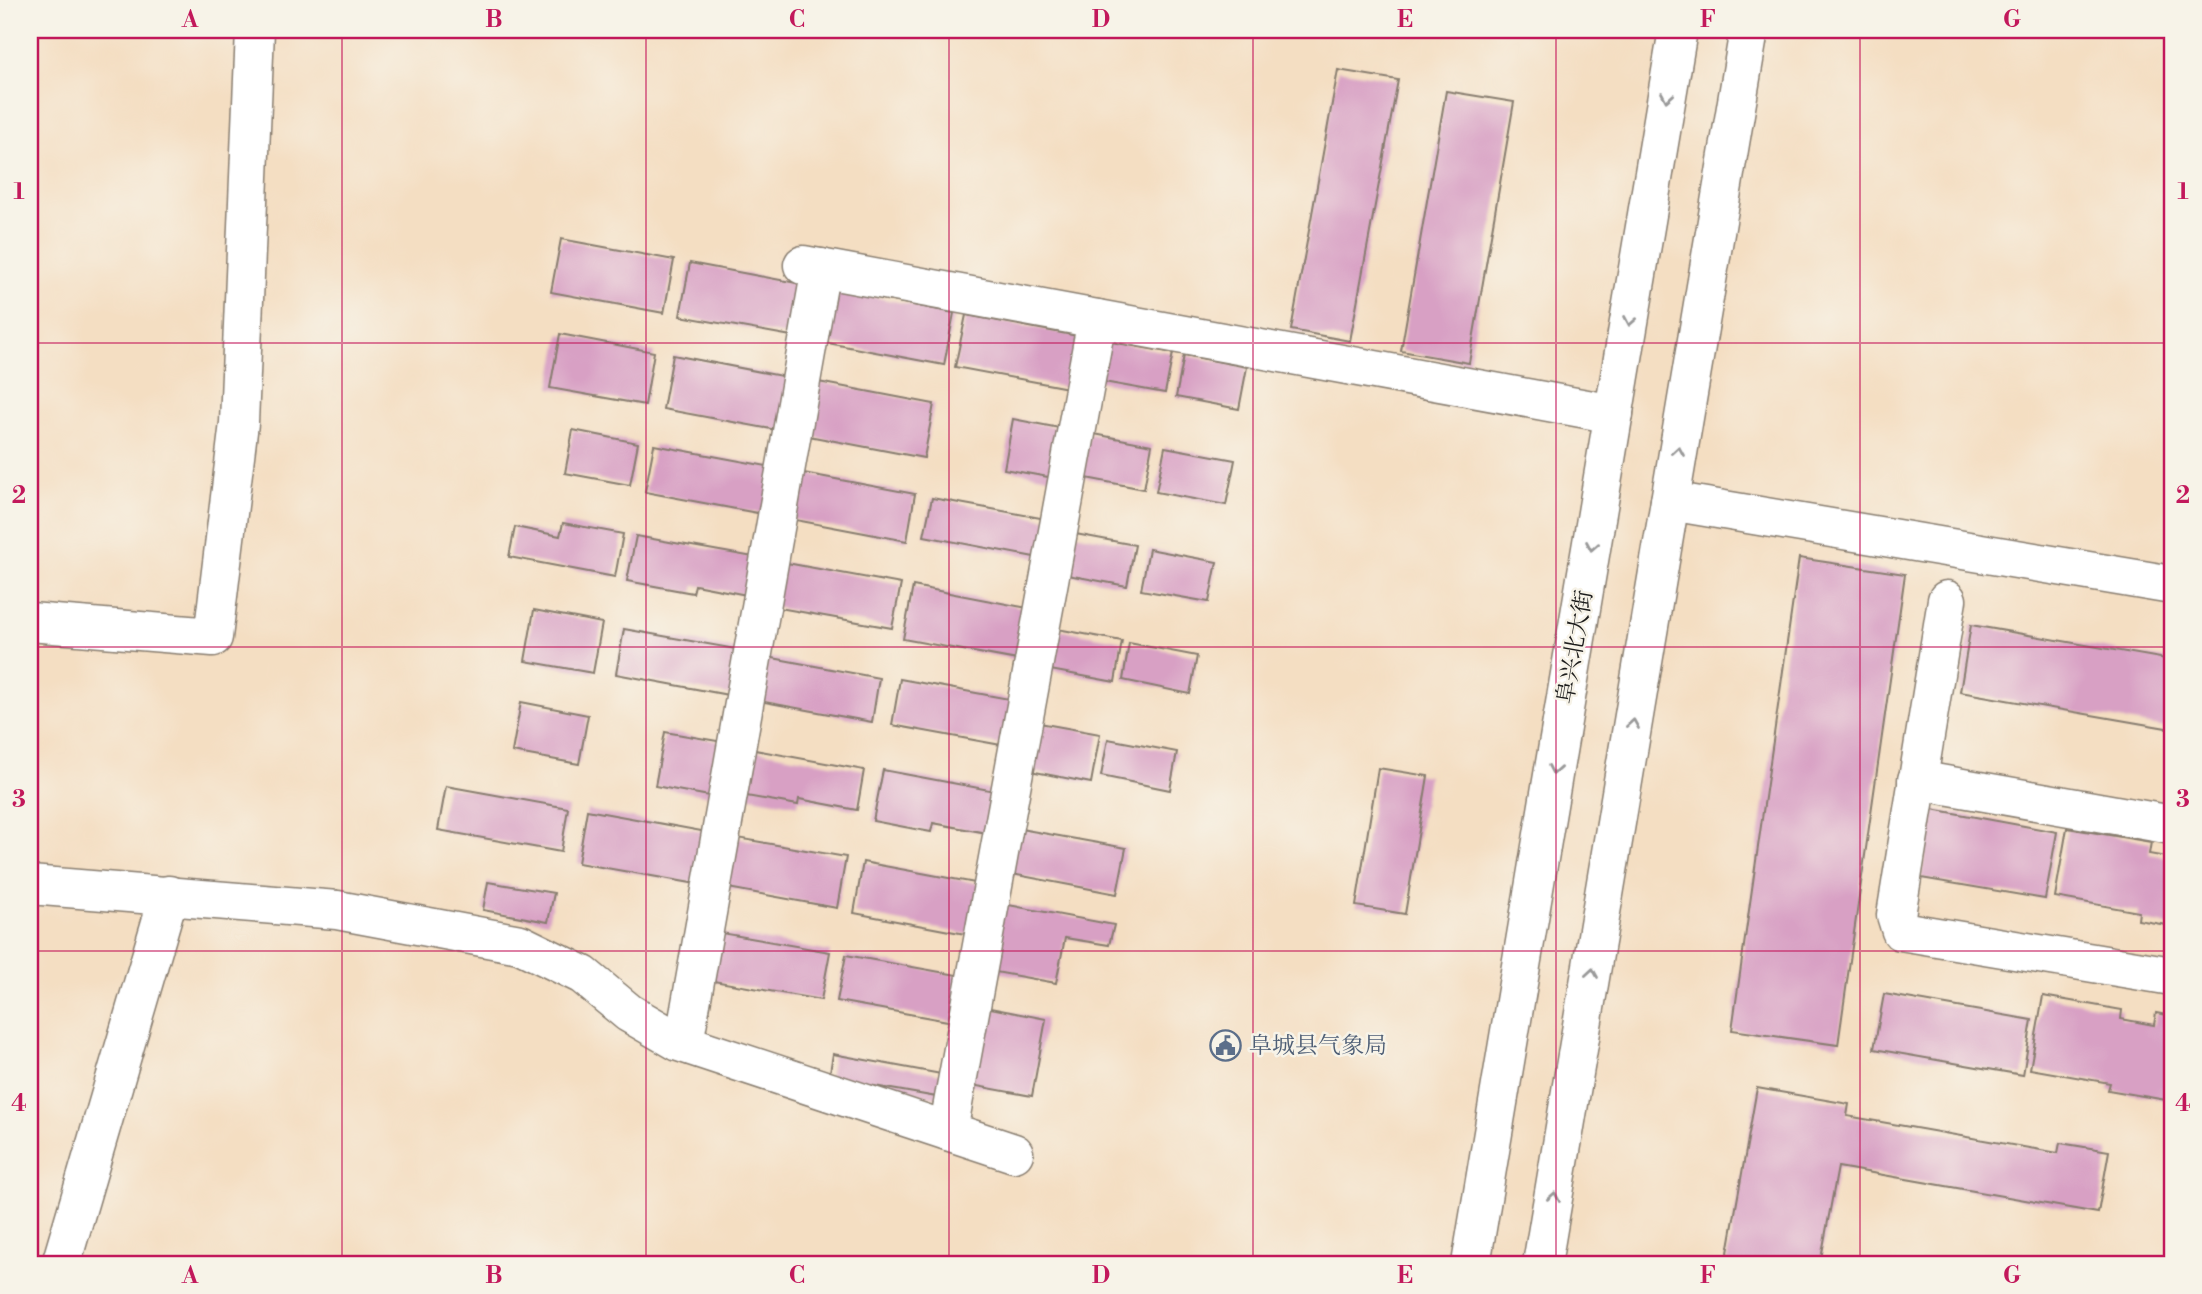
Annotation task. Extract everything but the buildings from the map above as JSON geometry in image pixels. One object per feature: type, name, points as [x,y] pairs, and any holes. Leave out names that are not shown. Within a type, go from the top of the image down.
[{"type":"street","points":[[30,622],[213,638],[239,423],[256,30]]},
{"type":"street","name":"阜兴北大街","points":[[1471,1264],[1678,30]]},
{"type":"street","points":[[1542,1264],[1749,30]]},
{"type":"street","points":[[684,1044],[812,266],[1614,414]]},
{"type":"street","points":[[948,1131],[1097,319]]},
{"type":"street","points":[[1670,500],[2172,585]]},
{"type":"street","points":[[1947,600],[1896,915],[1901,931],[2172,976]]},
{"type":"street","points":[[1917,780],[2172,825]]},
{"type":"street","points":[[30,885],[337,910],[520,944],[583,975],[629,1013],[684,1044],[1014,1153]]},
{"type":"street","points":[[61,1264],[169,895]]},
{"type":"place","name":"阜城县气象局","points":[[1226,1046]]}]
